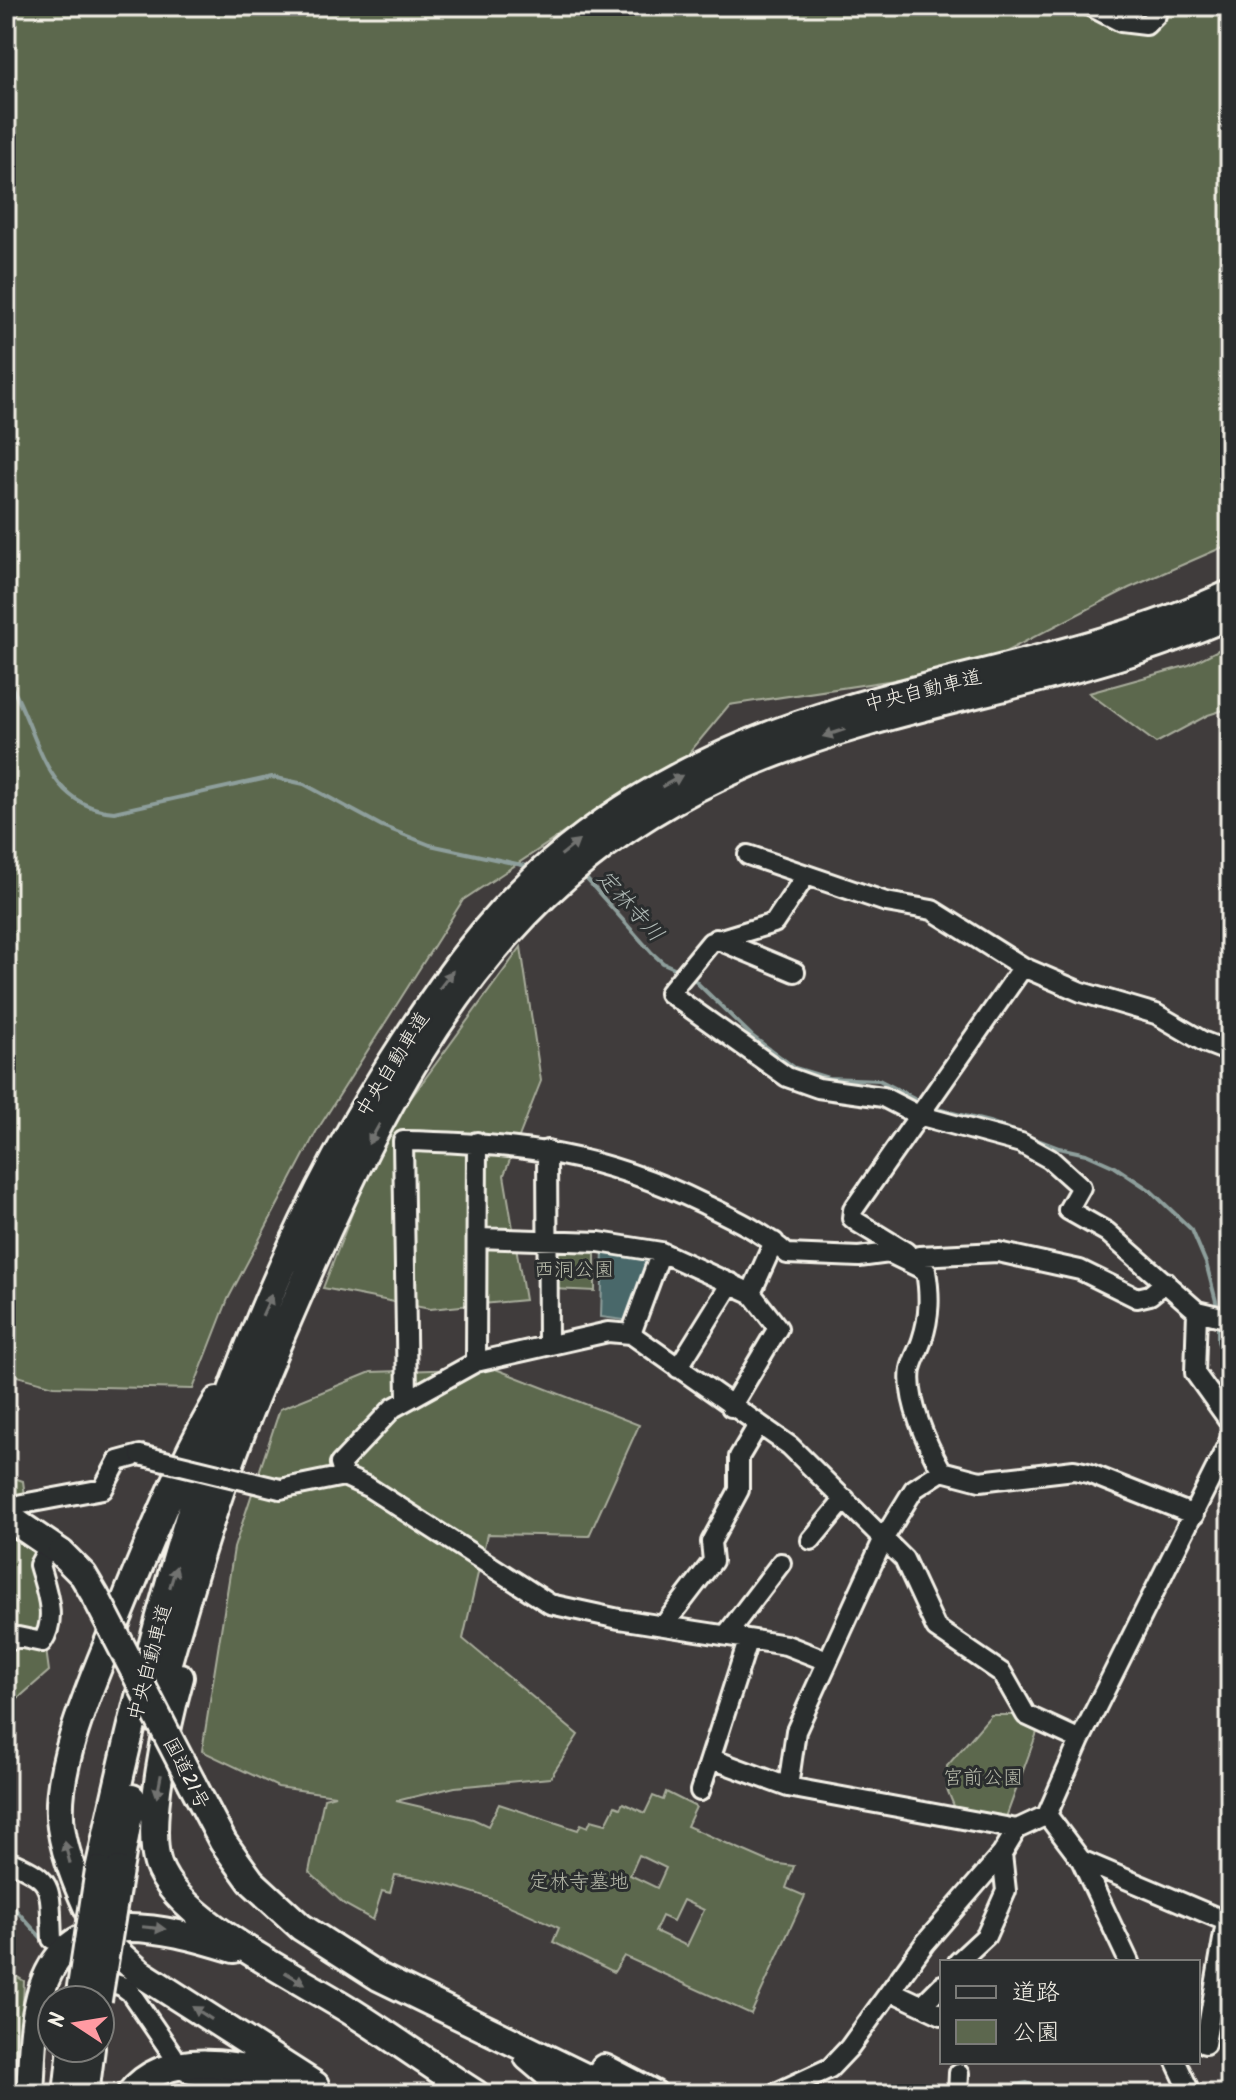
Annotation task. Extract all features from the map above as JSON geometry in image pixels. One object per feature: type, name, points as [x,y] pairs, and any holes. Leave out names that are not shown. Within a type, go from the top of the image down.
[{"type":"highway","name":"中央自動車道","points":[[611,830],[711,760],[771,734],[889,697],[1102,644],[1230,594]]},
{"type":"highway","name":"中央自動車道","points":[[99,1984],[109,1870],[147,1734],[217,1500],[305,1281],[360,1160],[401,1084],[505,925],[549,865],[611,830],[718,778],[778,753],[879,720],[1106,662],[1230,615]]},
{"type":"highway","name":"中央自動車道","points":[[83,1984],[109,1870],[158,1624],[249,1345],[314,1201],[348,1136],[432,1000],[505,925]]},
{"type":"highway","points":[[305,1281],[230,1508],[177,1687],[155,1807],[158,1863],[175,1893],[200,1916],[258,1957],[349,2010],[476,2094]]},
{"type":"highway","points":[[249,1345],[170,1490],[77,1724],[63,1781],[60,1825],[76,1881],[99,1932],[140,1973],[322,2090]]},
{"type":"highway","name":"国道21号","points":[[6,1519],[56,1548],[83,1575],[223,1842],[251,1881],[288,1914],[321,1942],[379,1977],[617,2090],[654,2094]]},
{"type":"highway","name":"国道21号","points":[[288,1914],[617,2090]]},
{"type":"highway","points":[[30,2094],[41,1993],[60,1955],[72,1946],[96,1934],[127,1925],[170,1929],[258,1957]]},
{"type":"highway","points":[[496,2034],[548,2074],[556,2094]]},
{"type":"highway","points":[[67,2094],[70,2064]]},
{"type":"highway","points":[[85,2094],[89,2064]]},
{"type":"highway","points":[[130,2094],[152,2073],[169,2066],[194,2064],[274,2074],[322,2090]]},
{"type":"street","points":[[1090,6],[1121,22],[1146,25],[1156,15],[1156,6]]},
{"type":"street","points":[[748,855],[886,902],[932,910],[1023,967],[1081,992],[1156,1014],[1204,1042],[1230,1052]]},
{"type":"street","points":[[806,875],[774,923],[716,939],[705,947],[669,993],[787,1077],[818,1088],[883,1097],[918,1115],[1021,1143],[1050,1159],[1081,1187],[1068,1210],[1107,1232],[1197,1311],[1230,1319]]},
{"type":"street","points":[[716,939],[795,972]]},
{"type":"street","points":[[942,1471],[924,1430],[911,1382],[930,1296],[926,1271],[852,1218],[857,1201],[1023,967]]},
{"type":"street","points":[[407,1398],[403,1141],[477,1142],[593,1159],[666,1185],[765,1234],[787,1254],[859,1257],[889,1253],[911,1259],[998,1252],[1080,1270],[1137,1298],[1150,1295],[1166,1282]]},
{"type":"street","points":[[476,1362],[477,1142]]},
{"type":"street","points":[[547,1150],[548,1344]]},
{"type":"street","points":[[477,1238],[599,1242],[661,1252],[751,1293],[778,1328],[731,1407]]},
{"type":"street","points":[[751,1293],[774,1242]]},
{"type":"street","points":[[631,1334],[661,1252]]},
{"type":"street","points":[[678,1368],[731,1283]]},
{"type":"street","points":[[1197,1311],[1195,1373],[1230,1422]]},
{"type":"street","points":[[344,1476],[340,1464],[370,1429],[407,1398],[476,1362],[608,1332],[631,1334],[790,1446],[904,1559],[936,1628],[1002,1673],[1026,1715],[1080,1740]]},
{"type":"street","points":[[664,1625],[713,1561],[711,1542],[739,1490],[739,1457],[758,1425]]},
{"type":"street","points":[[774,2094],[830,2068],[925,1943],[1002,1854],[1017,1829],[1047,1815],[1080,1740],[1230,1440]]},
{"type":"street","points":[[6,1507],[103,1489],[118,1461],[140,1455],[280,1489],[344,1476],[368,1487],[550,1604],[748,1641],[786,1645],[827,1661]]},
{"type":"street","points":[[788,1787],[796,1731],[884,1538],[914,1489],[942,1471],[980,1481],[1074,1470],[1194,1515]]},
{"type":"street","points":[[811,1540],[845,1499]]},
{"type":"street","points":[[6,1642],[18,1637],[42,1642],[50,1630],[50,1602],[39,1565],[56,1548]]},
{"type":"street","points":[[726,1635],[781,1563]]},
{"type":"street","points":[[700,1791],[748,1641]]},
{"type":"street","points":[[712,1759],[788,1787],[1017,1829]]},
{"type":"street","points":[[1047,1815],[1081,1860],[1128,1960]]},
{"type":"street","points":[[960,1960],[986,1936],[1006,1891],[1002,1854]]},
{"type":"street","points":[[6,1860],[40,1874],[48,1888],[52,1939]]},
{"type":"street","points":[[1081,1860],[1228,1922],[1205,2044]]},
{"type":"street","points":[[73,1972],[122,1986],[130,1992],[173,2055]]},
{"type":"street","points":[[922,2005],[940,1987]]},
{"type":"street","points":[[891,1991],[940,2014]]},
{"type":"street","points":[[1177,2064],[1191,2094]]},
{"type":"street","points":[[958,2094],[959,2073]]},
{"type":"street","points":[[190,2074],[259,2086],[276,2094]]},
{"type":"green space","points":[[6,6],[1230,6],[1230,544],[1129,588],[974,668],[729,705],[671,775],[613,800],[463,900],[316,1132],[228,1299],[193,1389],[54,1386],[6,1373]]},
{"type":"green space","points":[[1230,644],[1230,708],[1208,715],[1156,743],[1089,693],[1189,665]]},
{"type":"green space","points":[[521,947],[541,1081],[504,1175],[525,1300],[430,1309],[323,1288],[381,1139]]},
{"type":"green space","name":"西洞公園","points":[[552,1243],[595,1249],[595,1291],[553,1289]]},
{"type":"green space","name":"定林寺墓地","points":[[493,1368],[639,1425],[589,1536],[487,1534],[463,1639],[578,1735],[550,1778],[455,1787],[396,1801],[473,1819],[488,1826],[499,1804],[578,1830],[581,1824],[588,1827],[591,1820],[606,1824],[615,1806],[620,1808],[623,1803],[645,1813],[653,1796],[663,1800],[666,1792],[696,1807],[687,1826],[772,1863],[794,1866],[786,1888],[805,1896],[751,2014],[624,1956],[614,1972],[553,1942],[559,1928],[499,1902],[438,1882],[395,1875],[390,1893],[382,1891],[373,1920],[344,1904],[309,1872],[324,1798],[335,1795],[278,1787],[202,1751],[234,1548],[280,1409],[371,1372]],"holes":[[[639,1855],[666,1868],[657,1888],[630,1875]],[[683,1900],[704,1910],[687,1946],[655,1931],[662,1916],[673,1921]]]},
{"type":"green space","points":[[6,1475],[23,1481],[49,1671],[6,1709]]},
{"type":"green space","name":"宮前公園","points":[[991,1715],[1019,1715],[1039,1727],[1005,1820],[956,1811],[947,1789],[947,1766]]},
{"type":"green space","points":[[6,1970],[24,1981],[19,2094],[6,2094]]},
{"type":"water","points":[[603,1248],[656,1255],[631,1321],[601,1317]]},
{"type":"waterway","name":"定林寺川","points":[[6,678],[56,779],[70,795],[89,806],[114,812],[272,777],[304,784],[382,826],[430,845],[531,867]]},
{"type":"waterway","name":"定林寺川","points":[[583,875],[652,953],[663,963],[681,971]]},
{"type":"waterway","name":"定林寺川","points":[[689,975],[752,1036],[795,1068],[828,1078],[879,1080],[922,1102]]},
{"type":"waterway","name":"定林寺川","points":[[933,1108],[993,1123],[1059,1148],[1086,1154],[1115,1167],[1151,1191],[1192,1230],[1206,1263],[1218,1309]]},
{"type":"waterway","name":"定林寺川","points":[[1218,1322],[1218,1341],[1230,1376]]},
{"type":"waterway","points":[[6,1899],[45,1942]]},
{"type":"waterway","points":[[1008,2094],[1015,2085],[1027,2083],[1054,2094]]},
{"type":"waterway","points":[[1106,2094],[1116,2094]]}]
